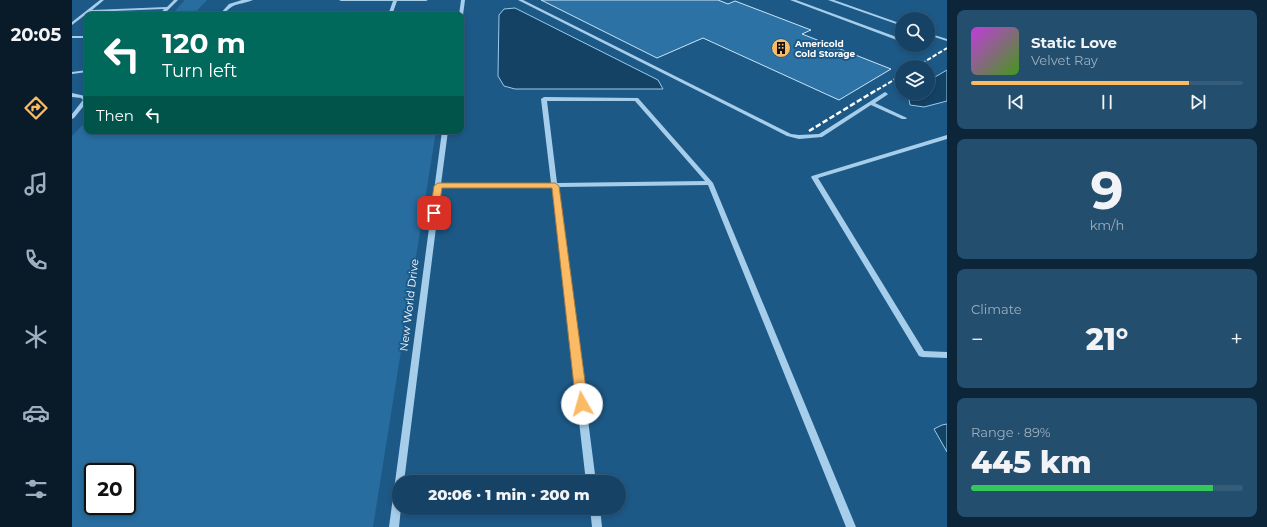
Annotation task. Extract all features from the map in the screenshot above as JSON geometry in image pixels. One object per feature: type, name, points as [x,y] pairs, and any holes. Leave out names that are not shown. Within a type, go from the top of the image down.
[{"type":"street","points":[[89,11],[102,0]]},
{"type":"street","points":[[164,12],[176,0]]},
{"type":"street","points":[[223,12],[228,5],[238,1],[251,0]]},
{"type":"street","points":[[342,0],[426,0]]},
{"type":"street","points":[[353,12],[358,0]]},
{"type":"street","points":[[391,12],[395,0]]},
{"type":"street","points":[[461,12],[463,0]]},
{"type":"street","points":[[520,0],[789,135],[799,137],[820,136],[885,94]]},
{"type":"street","points":[[792,0],[895,37]]},
{"type":"street","points":[[830,0],[895,23]]},
{"type":"street","points":[[89,11],[168,8]]},
{"type":"street","points":[[72,24],[84,15]]},
{"type":"street","points":[[942,38],[947,35]]},
{"type":"street","points":[[935,36],[947,40]]},
{"type":"street","points":[[72,37],[84,37]]},
{"type":"street","points":[[72,73],[84,71]]},
{"type":"street","points":[[72,95],[84,98]]},
{"type":"street","points":[[590,475],[544,99],[636,99],[710,183],[851,527]]},
{"type":"street","points":[[72,116],[84,102]]},
{"type":"street","points":[[871,103],[904,118]]},
{"type":"street","name":"New World Drive","points":[[400,475],[445,134]]},
{"type":"street","points":[[947,137],[814,177],[922,354],[947,355]]},
{"type":"street","points":[[438,186],[555,186],[710,183]]},
{"type":"street","name":"New World Drive","points":[[394,527],[395,515]]},
{"type":"street","points":[[596,515],[597,527]]},
{"type":"shaded area","points":[[185,0],[207,0],[196,12],[174,12]]},
{"type":"shaded area","points":[[515,8],[658,80],[663,89],[515,89],[504,86],[498,76],[499,15],[504,9]]},
{"type":"shaded area","points":[[947,70],[947,101],[924,107],[910,105],[909,100],[935,100],[935,77]]},
{"type":"shaded area","points":[[84,123],[84,134],[436,134],[373,527],[72,527],[72,136]]},
{"type":"shaded area","points":[[947,424],[947,452],[934,429]]},
{"type":"building","name":"Americold Cold Storage","points":[[541,0],[718,0],[728,4],[735,1],[811,30],[802,34],[891,69],[839,100],[703,38],[657,58]]},
{"type":"railway","points":[[927,60],[947,48]]},
{"type":"railway","points":[[877,90],[895,79]]},
{"type":"railway","points":[[809,131],[878,89]]},
{"type":"place","name":"Americold Cold Storage","points":[[781,48]]},
{"type":"route","points":[[434,213],[438,186],[493,184],[555,186],[582,404]]}]
